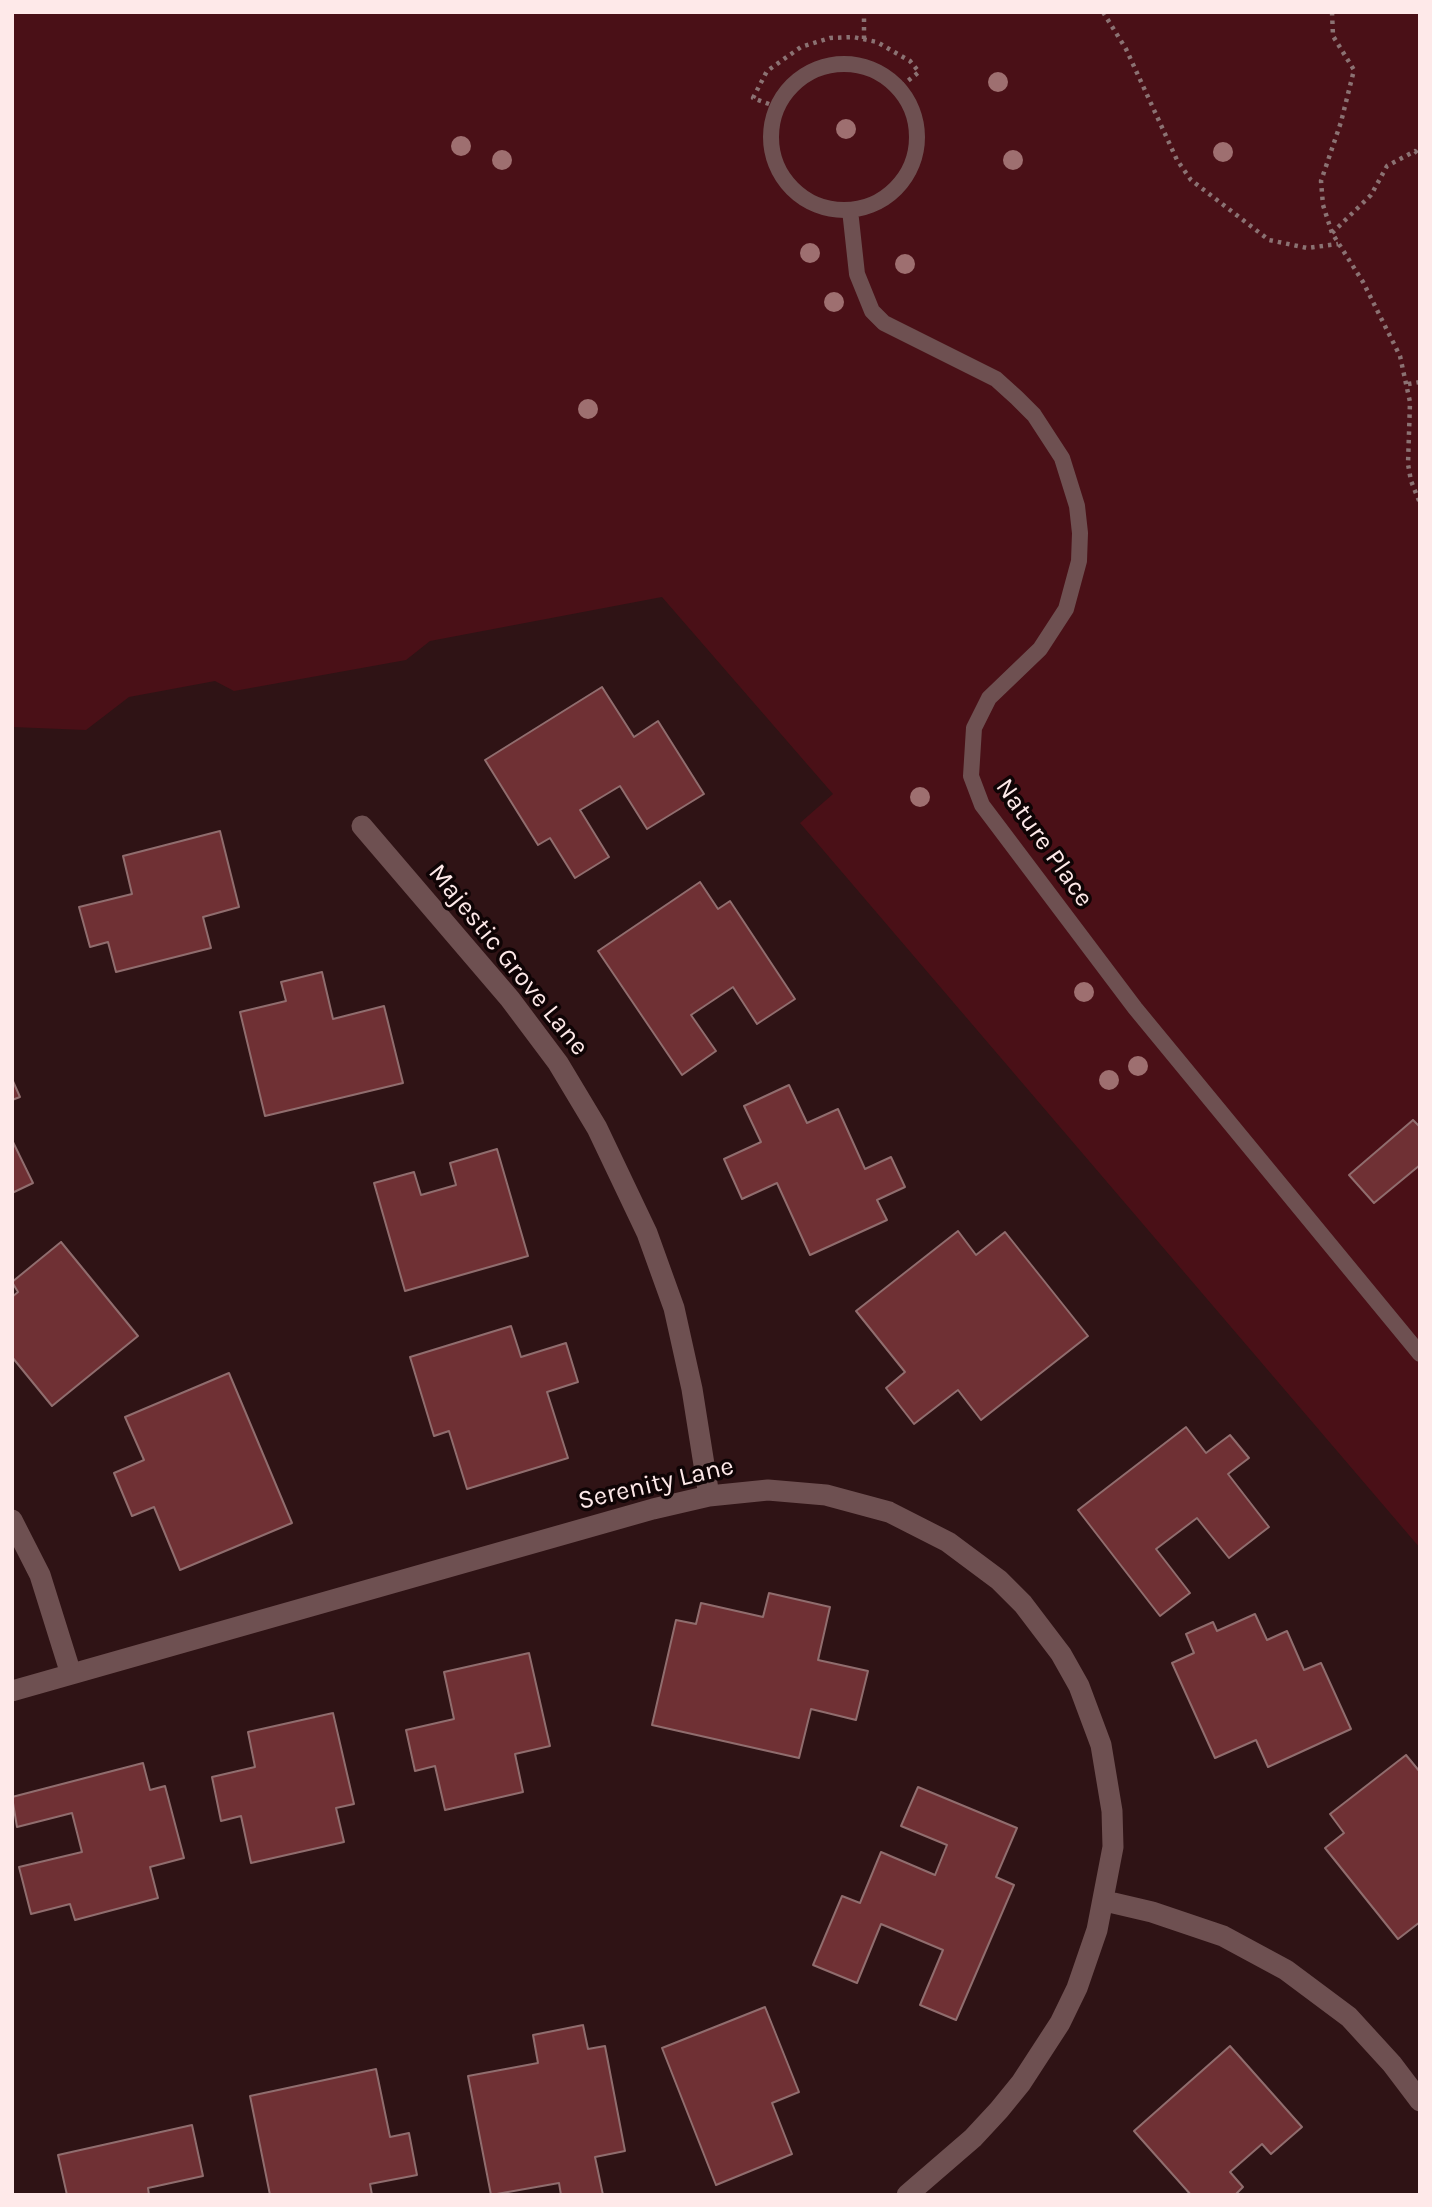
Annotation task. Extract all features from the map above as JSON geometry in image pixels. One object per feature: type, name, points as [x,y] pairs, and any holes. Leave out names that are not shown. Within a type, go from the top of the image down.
[{"type":"street","name":"Majestic Grove Lane","points":[[362,826],[510,999],[558,1063],[597,1128],[647,1233],[674,1308],[690,1378],[709,1496]]},
{"type":"street","name":"Serenity Lane","points":[[12,1691],[653,1509],[740,1491],[796,1491],[826,1495],[889,1512],[948,1542],[1007,1588],[1061,1654],[1079,1686],[1101,1745],[1111,1799],[1114,1847],[1105,1901],[1077,1988],[1041,2055],[1021,2084],[974,2138],[907,2195]]},
{"type":"street","points":[[12,1520],[40,1575],[71,1674]]},
{"type":"street","points":[[1105,1901],[1164,1916],[1223,1936],[1286,1970],[1349,2018],[1392,2064],[1420,2101]]},
{"type":"lane","points":[[833,64],[865,66],[880,73],[899,88],[913,111],[918,130],[917,149],[911,168],[886,197],[850,210],[812,203],[783,178],[774,161],[770,129],[777,107],[791,86],[803,76],[833,64]]},
{"type":"lane","name":"Nature Place","points":[[850,210],[857,274],[872,311],[884,323],[996,379],[1017,398],[1034,415],[1062,458],[1077,506],[1079,561],[1066,609],[1040,649],[989,698],[974,728],[971,776],[982,806],[1135,1008],[1420,1354]]},
{"type":"path","points":[[864,12],[864,38]]},
{"type":"path","points":[[1104,12],[1126,49],[1177,160],[1192,180],[1269,240],[1307,248],[1338,244]]},
{"type":"path","points":[[1332,12],[1333,36],[1354,69],[1341,122],[1321,181],[1323,205],[1332,233],[1363,282],[1394,344],[1408,384],[1408,464],[1420,503]]},
{"type":"path","points":[[777,107],[753,98],[767,71],[783,57],[821,40],[864,38],[889,47],[919,72],[899,88]]},
{"type":"path","points":[[1332,233],[1371,195],[1387,166],[1415,151],[1420,156]]},
{"type":"path","points":[[1408,384],[1420,382]]},
{"type":"shaded area","points":[[12,12],[1420,12],[1420,1548],[800,823],[833,794],[662,597],[430,641],[406,660],[234,691],[215,681],[129,697],[86,730],[12,727]]},
{"type":"building","points":[[602,687],[634,737],[658,721],[704,794],[647,829],[620,786],[580,810],[609,857],[575,878],[550,838],[538,845],[485,760]]},
{"type":"building","points":[[220,831],[239,907],[203,917],[211,948],[116,972],[108,942],[90,947],[79,907],[132,894],[123,856]]},
{"type":"building","points":[[700,882],[718,909],[730,901],[795,999],[757,1024],[733,987],[691,1015],[716,1051],[682,1075],[598,951]]},
{"type":"building","points":[[322,972],[333,1019],[384,1006],[403,1083],[265,1116],[240,1012],[286,1001],[281,982]]},
{"type":"building","points":[[12,1079],[20,1097],[12,1100]]},
{"type":"building","points":[[789,1085],[807,1123],[838,1109],[865,1169],[891,1157],[905,1187],[877,1200],[887,1220],[810,1255],[777,1183],[742,1199],[724,1159],[761,1142],[744,1106]]},
{"type":"building","points":[[1413,1120],[1420,1127],[1420,1165],[1374,1203],[1349,1175]]},
{"type":"building","points":[[12,1140],[33,1183],[12,1193]]},
{"type":"building","points":[[497,1149],[528,1256],[405,1291],[374,1183],[414,1172],[421,1195],[456,1185],[450,1163]]},
{"type":"building","points":[[958,1231],[976,1255],[1005,1232],[1088,1336],[981,1420],[958,1390],[914,1424],[886,1388],[905,1372],[856,1311]]},
{"type":"building","points":[[61,1242],[138,1336],[52,1406],[12,1357],[12,1297],[18,1292],[12,1282]]},
{"type":"building","points":[[511,1326],[521,1357],[566,1343],[578,1382],[547,1392],[568,1458],[467,1489],[449,1431],[434,1436],[410,1357]]},
{"type":"building","points":[[229,1373],[292,1523],[180,1570],[154,1507],[132,1516],[114,1473],[144,1460],[125,1417]]},
{"type":"building","points":[[1186,1427],[1206,1453],[1230,1435],[1249,1458],[1228,1474],[1269,1527],[1229,1558],[1197,1518],[1156,1549],[1190,1593],[1160,1616],[1078,1510]]},
{"type":"building","points":[[769,1593],[830,1607],[818,1660],[868,1671],[856,1720],[811,1709],[799,1758],[652,1725],[676,1620],[696,1624],[701,1603],[763,1617]]},
{"type":"building","points":[[1255,1614],[1267,1640],[1287,1631],[1304,1670],[1321,1663],[1351,1729],[1268,1767],[1256,1740],[1215,1758],[1172,1663],[1194,1653],[1186,1634],[1213,1622],[1217,1631]]},
{"type":"building","points":[[529,1653],[550,1746],[515,1754],[523,1792],[445,1810],[435,1766],[415,1771],[406,1730],[454,1719],[444,1672]]},
{"type":"building","points":[[333,1713],[354,1804],[336,1808],[344,1842],[251,1863],[241,1816],[221,1821],[212,1777],[255,1767],[248,1732]]},
{"type":"building","points":[[1406,1755],[1420,1772],[1420,1922],[1398,1939],[1325,1848],[1344,1833],[1330,1814]]},
{"type":"building","points":[[143,1763],[150,1790],[165,1786],[184,1858],[150,1867],[158,1898],[75,1920],[70,1904],[31,1914],[19,1867],[82,1852],[72,1813],[17,1827],[12,1797]]},
{"type":"building","points":[[918,1787],[1017,1828],[996,1877],[1014,1885],[956,2020],[920,2005],[943,1950],[881,1924],[857,1983],[813,1965],[842,1896],[860,1903],[881,1852],[935,1875],[947,1845],[901,1826]]},
{"type":"building","points":[[765,2007],[799,2092],[772,2103],[792,2154],[716,2185],[662,2048]]},
{"type":"building","points":[[583,2025],[588,2049],[605,2046],[625,2151],[595,2157],[603,2195],[561,2195],[559,2183],[491,2195],[468,2076],[538,2063],[533,2035]]},
{"type":"building","points":[[1230,2046],[1302,2127],[1271,2154],[1262,2144],[1230,2172],[1243,2187],[1235,2195],[1191,2195],[1134,2131]]},
{"type":"building","points":[[376,2069],[390,2137],[409,2133],[417,2175],[370,2184],[372,2195],[270,2195],[250,2096]]},
{"type":"building","points":[[192,2125],[203,2176],[148,2188],[149,2195],[67,2195],[58,2155]]}]
